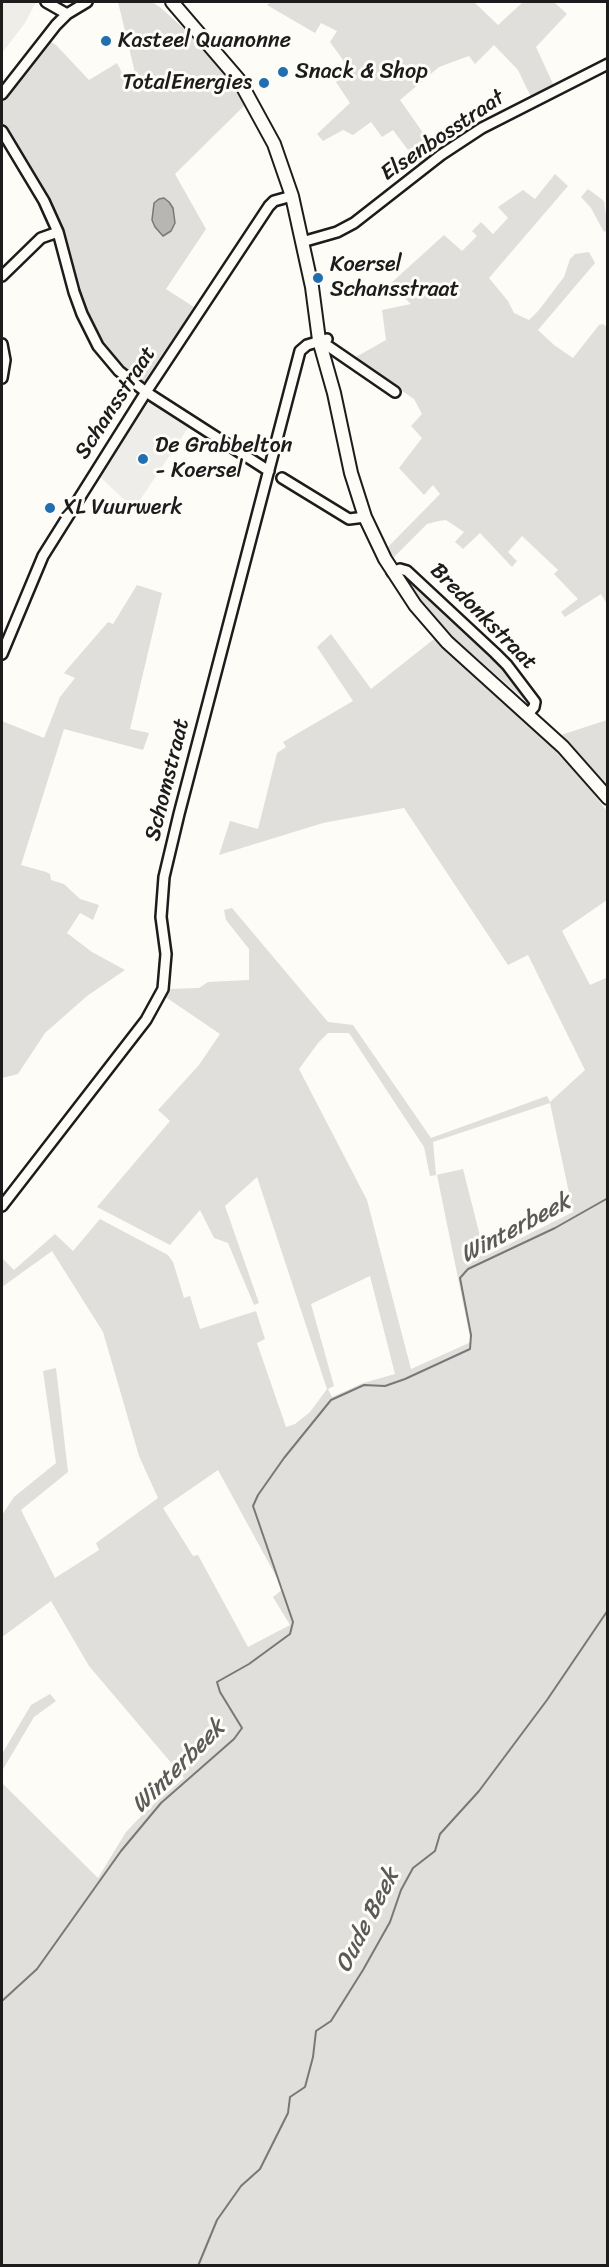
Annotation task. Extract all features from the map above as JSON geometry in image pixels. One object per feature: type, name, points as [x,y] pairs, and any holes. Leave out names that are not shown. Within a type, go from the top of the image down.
[{"type":"street","points":[[45,2],[67,14]]},
{"type":"street","points":[[2,94],[56,25],[67,14],[87,2]]},
{"type":"street","name":"Bredonkstraat","points":[[161,2],[184,18]]},
{"type":"street","name":"Bredonkstraat","points":[[172,2],[184,18],[224,59],[252,99],[274,144],[292,196],[312,287],[320,310],[351,473],[365,517],[392,572],[400,569],[406,571],[495,653],[535,702],[528,714]]},
{"type":"street","name":"Elsenbosstraat","points":[[302,242],[337,232],[354,223],[441,155],[482,128],[608,64]]},
{"type":"street","points":[[2,131],[44,201],[58,232],[78,303],[98,346],[119,370],[146,392],[269,471]]},
{"type":"street","name":"Schansstraat","points":[[2,654],[43,556],[146,392],[269,206],[274,201],[292,196]]},
{"type":"street","points":[[2,276],[41,238],[58,232]]},
{"type":"street","points":[[325,341],[395,392]]},
{"type":"street","name":"Schomstraat","points":[[2,1206],[146,1020],[163,989],[166,954],[161,917],[164,877],[300,351],[308,345],[325,341]]},
{"type":"street","points":[[2,344],[2,378]]},
{"type":"street","points":[[282,478],[349,519],[365,517]]},
{"type":"street","points":[[392,572],[415,605],[447,642],[563,747],[608,798]]},
{"type":"shaded area","points":[[2,2],[36,2],[25,23],[2,53]]},
{"type":"shaded area","points":[[118,2],[152,2],[161,8],[203,46],[247,103],[175,174],[206,229],[166,289],[197,309],[165,358],[149,379],[143,382],[122,368],[95,334],[81,300],[63,236],[44,193],[2,124],[2,103],[49,41],[56,45],[89,80],[117,63],[127,82],[136,77]]},
{"type":"shaded area","points":[[271,2],[474,2],[498,25],[523,2],[554,2],[567,14],[536,47],[554,86],[531,97],[518,70],[494,45],[475,64],[469,56],[439,67],[400,100],[438,154],[420,166],[393,130],[382,137],[371,122],[353,135],[343,130],[323,141],[317,134],[350,103],[336,82],[347,72],[343,60],[330,42],[337,31],[321,23],[315,33],[267,5]]},
{"type":"shaded area","points":[[555,174],[568,186],[489,278],[508,301],[514,313],[529,320],[564,277],[570,259],[575,254],[589,252],[595,263],[538,330],[573,358],[599,325],[603,324],[607,327],[607,604],[601,594],[565,617],[561,612],[578,599],[554,574],[558,570],[522,536],[508,552],[517,561],[512,567],[480,533],[463,549],[455,542],[464,532],[446,520],[427,524],[393,558],[387,548],[440,494],[433,485],[424,495],[399,468],[422,438],[411,426],[422,414],[414,399],[354,358],[386,340],[382,310],[411,304],[390,284],[444,235],[462,251],[477,236],[472,231],[481,222],[493,234],[508,218],[498,207],[523,190],[535,199]]},
{"type":"shaded area","points":[[588,189],[604,201],[608,230],[604,232],[591,208],[581,197]]},
{"type":"shaded area","points":[[164,198],[173,208],[175,223],[171,231],[163,236],[152,220],[154,203]]},
{"type":"shaded area","points":[[146,403],[152,403],[190,425],[134,509],[98,475]]},
{"type":"shaded area","points":[[402,573],[406,574],[501,662],[528,700],[527,702],[452,636]]},
{"type":"shaded area","points":[[137,585],[162,593],[130,729],[149,733],[143,750],[64,729],[21,865],[50,874],[51,880],[64,884],[80,899],[99,905],[93,920],[80,913],[67,933],[92,952],[125,970],[87,996],[45,1033],[18,1074],[2,1078],[2,721],[44,738],[60,697],[75,678],[64,673],[108,622],[113,624]]},
{"type":"shaded area","points":[[331,634],[371,689],[434,639],[546,741],[580,777],[607,811],[607,900],[562,931],[590,985],[608,977],[607,2265],[2,2265],[2,1783],[98,1878],[126,1832],[148,1809],[184,1778],[89,1666],[51,1601],[2,1637],[2,1515],[14,1497],[56,1463],[43,1371],[56,1368],[68,1472],[21,1510],[55,1578],[99,1550],[96,1543],[158,1498],[139,1456],[103,1332],[52,1251],[2,1287],[2,1258],[14,1270],[55,1234],[73,1251],[100,1219],[168,1255],[173,1262],[184,1298],[190,1296],[200,1329],[256,1311],[265,1339],[257,1343],[286,1427],[295,1424],[310,1412],[327,1389],[257,1177],[225,1206],[259,1303],[254,1305],[228,1243],[214,1238],[200,1210],[170,1245],[97,1207],[170,1121],[158,1110],[199,1065],[220,1034],[164,996],[167,989],[199,988],[208,982],[249,980],[249,949],[226,920],[224,910],[232,908],[328,1022],[353,1025],[431,1138],[547,1096],[550,1102],[585,1070],[528,955],[508,965],[404,808],[323,823],[219,855],[230,821],[258,829],[277,753],[286,747],[283,742],[353,701],[317,647]],"holes":[[[328,1033],[349,1033],[424,1147],[430,1176],[437,1175],[471,1342],[411,1369],[367,1200],[299,1069]],[[550,1103],[573,1212],[485,1256],[463,1169],[436,1175],[433,1142]],[[370,1276],[395,1374],[363,1383],[332,1397],[328,1389],[334,1386],[311,1304]],[[218,1470],[283,1589],[273,1597],[290,1625],[248,1647],[198,1555],[193,1556],[163,1508]]]},
{"type":"shaded area","points":[[608,720],[607,784],[561,735]]},
{"type":"shaded area","points":[[50,1694],[56,1701],[34,1717],[2,1771],[2,1754],[31,1705]]},
{"type":"waterway","name":"Winterbeek","points":[[2,2001],[37,1969],[121,1851],[161,1803],[234,1739],[242,1728],[220,1692],[217,1682],[249,1664],[290,1634],[293,1622],[253,1506],[284,1458],[331,1400],[364,1385],[385,1386],[405,1379],[470,1349],[471,1335],[460,1278],[468,1269],[555,1228],[608,1198]]},
{"type":"waterway","name":"Oude Beek","points":[[198,2266],[217,2220],[241,2186],[260,2169],[288,2113],[290,2097],[305,2087],[313,2057],[316,2031],[331,2021],[363,1970],[390,1922],[401,1890],[413,1868],[435,1851],[440,1834],[479,1791],[547,1700],[608,1610]]},
{"type":"place","name":"Kasteel Quanonne","points":[[106,41]]},
{"type":"place","name":"Snack & Shop","points":[[283,72]]},
{"type":"place","name":"TotalEnergies","points":[[264,83]]},
{"type":"place","name":"Koersel Schansstraat","points":[[318,278]]},
{"type":"place","name":"De Grabbelton - Koersel","points":[[143,459]]},
{"type":"place","name":"XL Vuurwerk","points":[[50,508]]}]
